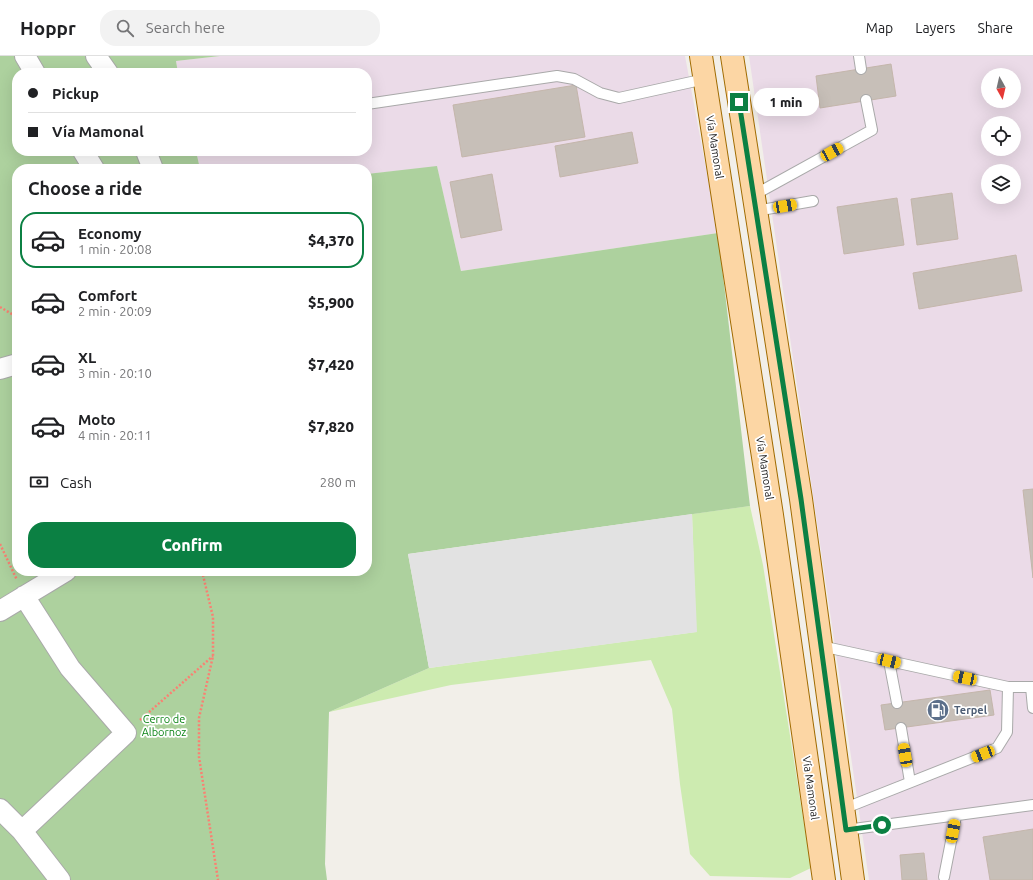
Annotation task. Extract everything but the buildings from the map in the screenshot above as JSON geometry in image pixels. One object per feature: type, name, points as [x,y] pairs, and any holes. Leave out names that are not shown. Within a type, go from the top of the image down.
[{"type":"main road","name":"Vía Mamonal","points":[[701,56],[773,523],[824,880]]},
{"type":"main road","points":[[732,56],[801,499],[853,880]]},
{"type":"street","points":[[25,56],[33,68]]},
{"type":"street","points":[[96,56],[104,68]]},
{"type":"street","points":[[0,369],[12,365]]},
{"type":"street","points":[[0,611],[58,576]]},
{"type":"street","points":[[22,831],[126,733],[70,668],[24,596]]},
{"type":"street","points":[[0,809],[22,831],[60,880]]},
{"type":"lane","points":[[859,56],[861,69]]},
{"type":"lane","points":[[372,103],[557,76],[574,79],[600,93],[619,98],[661,90],[705,79]]},
{"type":"lane","points":[[755,203],[872,130],[866,100]]},
{"type":"lane","points":[[755,203],[813,201]]},
{"type":"lane","points":[[821,646],[1008,687],[1032,687],[1033,708]]},
{"type":"lane","points":[[889,661],[896,703]]},
{"type":"lane","points":[[843,808],[997,748],[1007,732],[1008,687]]},
{"type":"lane","points":[[901,728],[910,782]]},
{"type":"lane","points":[[846,830],[1033,805]]},
{"type":"lane","points":[[944,877],[956,816]]},
{"type":"path","points":[[0,307],[12,314]]},
{"type":"path","points":[[0,544],[12,570]]},
{"type":"path","points":[[15,576],[24,596]]},
{"type":"path","points":[[203,576],[213,617],[213,656],[199,718],[198,757],[218,880]]},
{"type":"path","points":[[126,733],[213,656]]},
{"type":"shaded area","points":[[220,56],[685,56],[718,233],[461,271],[437,167],[372,174],[372,164],[199,164],[197,156],[372,156],[372,68],[177,68],[176,61]]},
{"type":"shaded area","points":[[749,56],[1033,56],[1033,880],[869,880]]},
{"type":"shaded area","points":[[692,514],[697,632],[429,668],[408,554]]},
{"type":"green space","name":"Cerro de Albornoz","points":[[0,56],[220,56],[176,61],[177,68],[12,68],[12,156],[197,156],[199,164],[12,164],[12,576],[372,576],[372,173],[437,166],[461,271],[718,233],[750,506],[408,554],[429,668],[329,712],[325,864],[327,880],[0,880]]},
{"type":"green space","points":[[750,506],[763,565],[811,868],[790,878],[710,876],[690,854],[680,784],[672,709],[651,660],[451,685],[329,712],[429,668],[696,632],[692,514]]},
{"type":"place","name":"Terpel","points":[[938,710]]},
{"type":"route","points":[[739,102],[801,499],[846,830],[882,825]]}]
